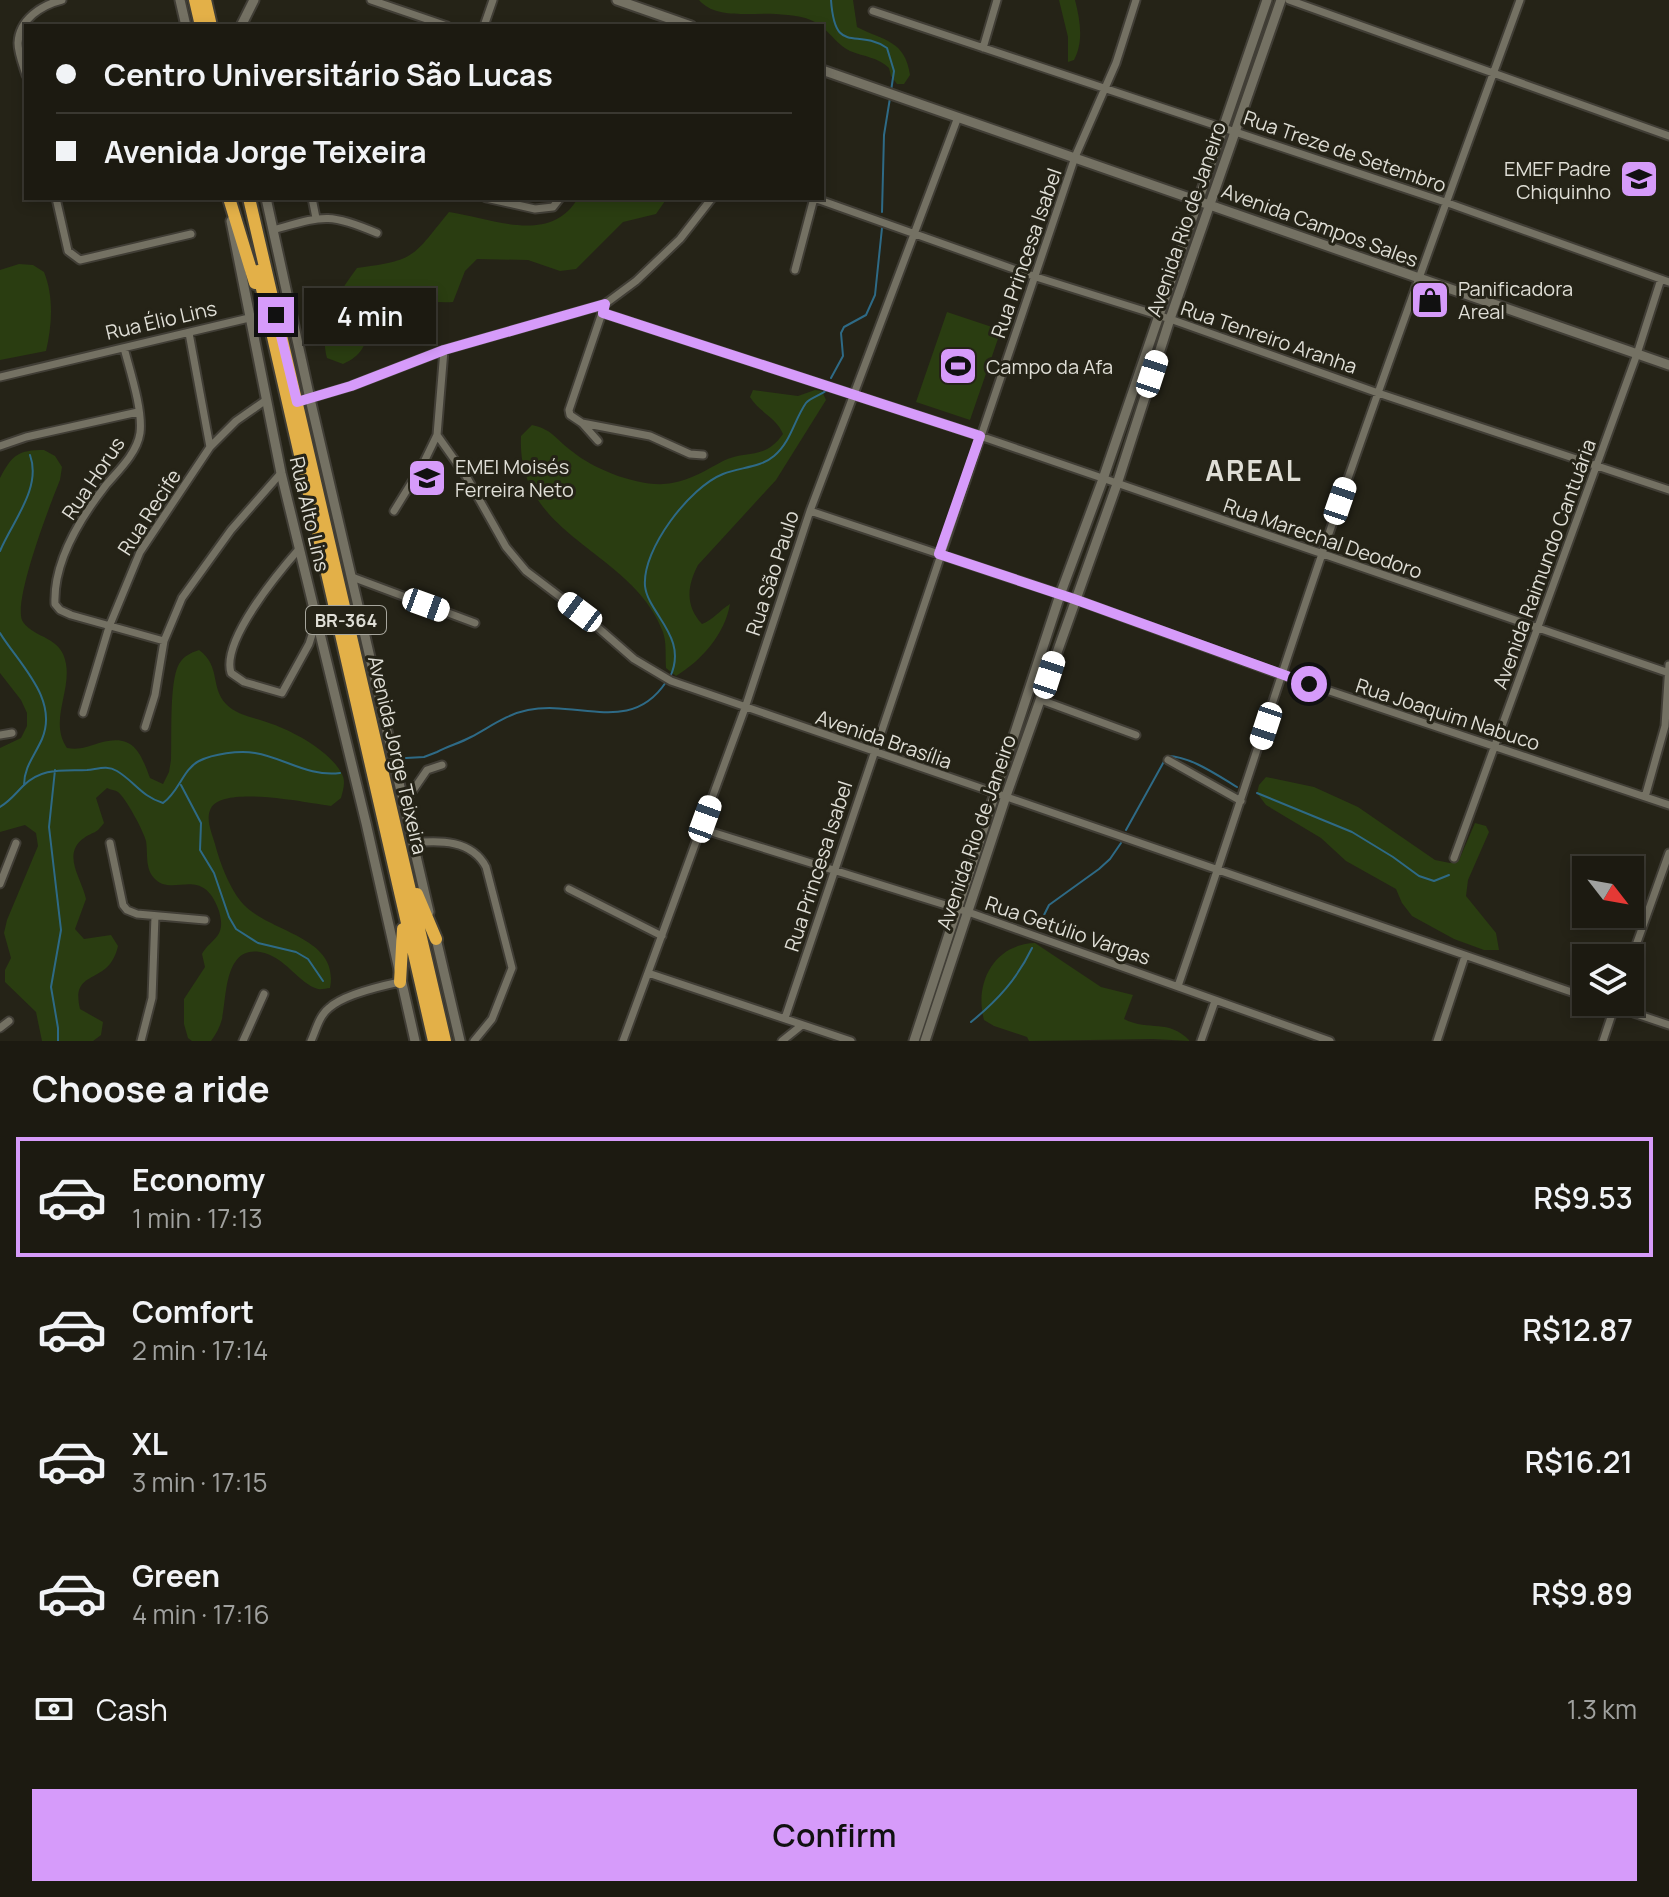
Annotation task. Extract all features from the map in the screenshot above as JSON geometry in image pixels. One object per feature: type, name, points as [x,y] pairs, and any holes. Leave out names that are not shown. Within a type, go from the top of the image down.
[{"type":"highway","points":[[195,0],[201,24]]},
{"type":"highway","points":[[205,0],[211,24]]},
{"type":"highway","points":[[229,200],[256,288],[264,301]]},
{"type":"highway","name":"Avenida Jorge Teixeira","points":[[241,200],[434,1041]]},
{"type":"highway","name":"Avenida Jorge Teixeira","points":[[250,200],[303,401],[445,1041]]},
{"type":"highway","points":[[398,840],[428,925],[436,939]]},
{"type":"highway","points":[[400,982],[404,909]]},
{"type":"main road","points":[[180,0],[186,24]]},
{"type":"main road","points":[[242,24],[254,0]]},
{"type":"main road","points":[[617,0],[685,24]]},
{"type":"main road","name":"Avenida Rio de Janeiro","points":[[914,1041],[1060,595],[1103,479],[1267,0]]},
{"type":"main road","name":"Avenida Rio de Janeiro","points":[[925,1041],[1006,796],[1117,484],[1170,319],[1281,0]]},
{"type":"main road","name":"Avenida Campos Sales","points":[[824,71],[1669,365]]},
{"type":"main road","points":[[228,200],[249,318]]},
{"type":"main road","points":[[266,200],[303,401],[352,577],[460,1041]]},
{"type":"main road","name":"Rua Élio Lins","points":[[249,318],[266,400]]},
{"type":"main road","name":"Rua Alto Lins","points":[[266,400],[415,1041]]},
{"type":"street","points":[[25,24],[32,14],[62,0]]},
{"type":"street","points":[[371,0],[441,24]]},
{"type":"street","points":[[485,24],[493,0]]},
{"type":"street","points":[[983,48],[997,0]]},
{"type":"street","name":"Rua Princesa Isabel","points":[[785,1018],[1075,157],[1106,87],[1136,0]]},
{"type":"street","points":[[1289,0],[1669,136]]},
{"type":"street","points":[[1178,986],[1322,554],[1445,202],[1520,0]]},
{"type":"street","name":"Rua Treze de Setembro","points":[[873,11],[1445,202],[1665,280]]},
{"type":"street","points":[[24,26],[18,44],[24,67]]},
{"type":"street","name":"Rua São Paulo","points":[[623,1041],[745,708],[810,511],[958,117]]},
{"type":"street","points":[[56,200],[68,251],[76,259],[191,234]]},
{"type":"street","points":[[312,200],[316,218]]},
{"type":"street","points":[[495,200],[535,209],[553,207],[558,200]]},
{"type":"street","points":[[303,401],[444,350],[604,309],[680,239],[710,200]]},
{"type":"street","points":[[795,270],[813,200]]},
{"type":"street","name":"Rua Tenreiro Aranha","points":[[820,200],[1036,277],[1170,319],[1378,393],[1669,490]]},
{"type":"street","points":[[273,230],[316,218],[338,219],[377,233]]},
{"type":"street","name":"Avenida Raimundo Cantuária","points":[[1454,858],[1665,280]]},
{"type":"street","points":[[598,441],[570,415],[569,410],[604,309]]},
{"type":"street","name":"Rua Marechal Deodoro","points":[[604,309],[1668,670]]},
{"type":"street","name":"Rua Élio Lins","points":[[0,377],[249,318]]},
{"type":"street","points":[[189,333],[210,447]]},
{"type":"street","name":"Rua Horus","points":[[124,348],[141,430],[135,448],[80,523],[63,562],[55,604],[60,610],[109,627],[164,641]]},
{"type":"street","points":[[394,511],[437,435],[444,350]]},
{"type":"street","name":"Rua Recife","points":[[83,713],[109,627],[140,552],[210,447],[236,421],[266,400]]},
{"type":"street","points":[[0,446],[26,437],[138,412]]},
{"type":"street","points":[[582,423],[650,436],[690,454],[703,455]]},
{"type":"street","name":"Avenida Brasília","points":[[437,435],[466,476],[512,557],[616,645],[667,679],[1572,992]]},
{"type":"street","points":[[145,727],[155,695],[164,641],[178,607],[191,583],[231,530],[281,473]]},
{"type":"street","name":"Rua Joaquim Nabuco","points":[[810,511],[1669,805]]},
{"type":"street","points":[[299,549],[257,603],[230,659],[230,671],[239,681],[282,693],[309,644],[316,620]]},
{"type":"street","points":[[352,577],[475,623]]},
{"type":"street","points":[[1645,797],[1665,726],[1668,670]]},
{"type":"street","points":[[1041,700],[1136,735]]},
{"type":"street","points":[[0,735],[12,733]]},
{"type":"street","points":[[1168,760],[1241,801]]},
{"type":"street","points":[[403,805],[427,770],[442,765]]},
{"type":"street","name":"Rua Getúlio Vargas","points":[[702,829],[968,912],[1330,1041]]},
{"type":"street","points":[[0,884],[16,843]]},
{"type":"street","points":[[110,843],[125,908],[130,912],[155,916],[205,920]]},
{"type":"street","points":[[412,843],[452,843],[477,853],[486,867],[512,962],[510,975],[492,1019],[478,1040]]},
{"type":"street","points":[[1636,944],[1669,853]]},
{"type":"street","points":[[569,889],[662,936]]},
{"type":"street","points":[[141,1041],[153,986],[155,916]]},
{"type":"street","points":[[1437,1041],[1465,956]]},
{"type":"street","points":[[648,973],[851,1041]]},
{"type":"street","points":[[311,1041],[330,1006],[400,982]]},
{"type":"street","points":[[243,1041],[264,994]]},
{"type":"street","points":[[1201,1041],[1215,1001]]},
{"type":"street","points":[[1644,1015],[1669,1025]]},
{"type":"street","points":[[1603,1041],[1611,1016]]},
{"type":"street","points":[[0,1028],[9,1021]]},
{"type":"street","points":[[782,1041],[802,1025]]},
{"type":"green space","points":[[699,0],[853,0],[857,27],[898,48],[910,75],[904,84],[897,84],[889,68],[875,59],[846,49],[824,29],[824,24],[782,14],[725,13]]},
{"type":"green space","points":[[1059,0],[1075,0],[1080,23],[1077,53],[1074,60],[1068,62],[1068,37]]},
{"type":"green space","points":[[576,200],[665,201],[656,214],[623,222],[576,269],[560,271],[528,260],[477,259],[465,271],[453,302],[406,300],[390,303],[374,316],[366,341],[355,357],[343,364],[327,358],[327,322],[336,300],[357,268],[403,259],[412,254],[449,212],[519,225],[552,221],[566,213]]},
{"type":"green space","points":[[19,264],[33,265],[44,272],[51,301],[48,341],[46,351],[0,360],[0,270]]},
{"type":"green space","name":"Campo da Afa","points":[[947,312],[1001,330],[970,420],[916,402]]},
{"type":"green space","points":[[753,390],[798,396],[815,390],[822,391],[826,400],[776,480],[698,565],[690,596],[696,617],[702,624],[730,604],[723,626],[710,646],[676,676],[666,668],[663,632],[648,604],[627,581],[556,521],[537,498],[524,470],[521,436],[532,425],[539,427],[582,459],[606,471],[634,481],[672,483],[692,477],[723,461],[769,448],[783,434],[750,397]]},
{"type":"green space","points":[[44,450],[55,456],[62,467],[27,575],[21,612],[28,628],[54,643],[63,655],[67,675],[60,728],[67,748],[120,740],[134,747],[150,778],[163,784],[171,760],[172,696],[176,672],[183,659],[199,650],[210,663],[218,691],[226,704],[241,714],[301,738],[330,758],[343,777],[341,798],[331,806],[248,796],[219,801],[209,812],[217,851],[239,899],[256,915],[314,947],[325,957],[330,971],[330,988],[320,989],[304,982],[277,959],[260,952],[248,952],[233,965],[222,1019],[211,1041],[192,1041],[188,1038],[184,1024],[184,999],[205,967],[202,954],[220,932],[219,911],[204,889],[196,885],[170,885],[154,878],[148,865],[146,841],[138,823],[121,795],[107,788],[96,798],[104,823],[77,844],[73,859],[86,899],[75,929],[84,939],[111,935],[118,946],[107,967],[85,981],[78,996],[80,1009],[103,1022],[101,1035],[93,1041],[42,1041],[36,1012],[5,982],[5,970],[11,958],[4,933],[7,920],[38,846],[36,833],[25,825],[0,832],[0,748],[21,738],[27,726],[27,713],[0,673],[0,478],[17,455]]},
{"type":"green space","points":[[1266,777],[1314,787],[1358,807],[1435,860],[1450,863],[1459,860],[1475,823],[1486,826],[1489,832],[1468,880],[1466,896],[1496,933],[1499,950],[1484,950],[1454,939],[1412,916],[1396,889],[1346,861],[1321,838],[1266,805],[1257,793]]},
{"type":"green space","points":[[1035,943],[1101,987],[1133,995],[1124,1019],[1142,1025],[1166,1027],[1190,1041],[1029,1041],[1027,1037],[984,1020],[982,992],[990,968],[1008,950]]},
{"type":"waterway","points":[[831,0],[833,18],[842,35],[876,42],[887,48],[894,71],[891,91]]},
{"type":"waterway","points":[[882,212],[884,135],[890,98]]},
{"type":"waterway","points":[[831,378],[843,356],[841,333],[844,327],[866,315],[875,295],[882,228]]},
{"type":"waterway","points":[[670,677],[675,650],[645,586],[646,571],[660,538],[683,505],[710,481],[723,474],[763,463],[774,456],[806,403],[827,390]]},
{"type":"waterway","points":[[0,551],[29,492],[33,467],[30,455]]},
{"type":"waterway","points":[[0,633],[34,683],[45,710],[46,724],[42,739],[28,767],[24,785]]},
{"type":"waterway","points":[[406,758],[424,757],[437,752],[528,710],[547,708],[620,712],[652,698],[666,682]]},
{"type":"waterway","points":[[0,807],[38,776],[53,771],[106,768],[117,771],[149,797],[163,803],[199,761],[234,752],[266,755],[317,772],[340,773]]},
{"type":"waterway","points":[[1126,830],[1167,756],[1194,763],[1237,787]]},
{"type":"waterway","points":[[55,770],[49,827],[61,930],[51,987],[58,1041]]},
{"type":"waterway","points":[[181,785],[201,823],[200,850],[214,873],[236,929],[258,943],[296,952],[308,959],[323,981]]},
{"type":"waterway","points":[[1257,793],[1352,832],[1419,876],[1434,881],[1449,875]]},
{"type":"waterway","points":[[1040,923],[1049,905],[1099,869],[1121,843]]},
{"type":"waterway","points":[[971,1022],[1006,988],[1032,948]]},
{"type":"place","name":"EMEF Padre Chiquinho","points":[[1639,179]]},
{"type":"place","name":"Panificadora Areal","points":[[1430,300]]},
{"type":"place","name":"Campo da Afa","points":[[958,366]]},
{"type":"place","name":"EMEI Moisés Ferreira Neto","points":[[427,478]]},
{"type":"district","name":"AREAL","points":[[1254,470]]},
{"type":"route","points":[[276,315],[297,402],[351,386],[444,350],[605,304],[603,313],[980,436],[939,554],[1309,684]]}]
